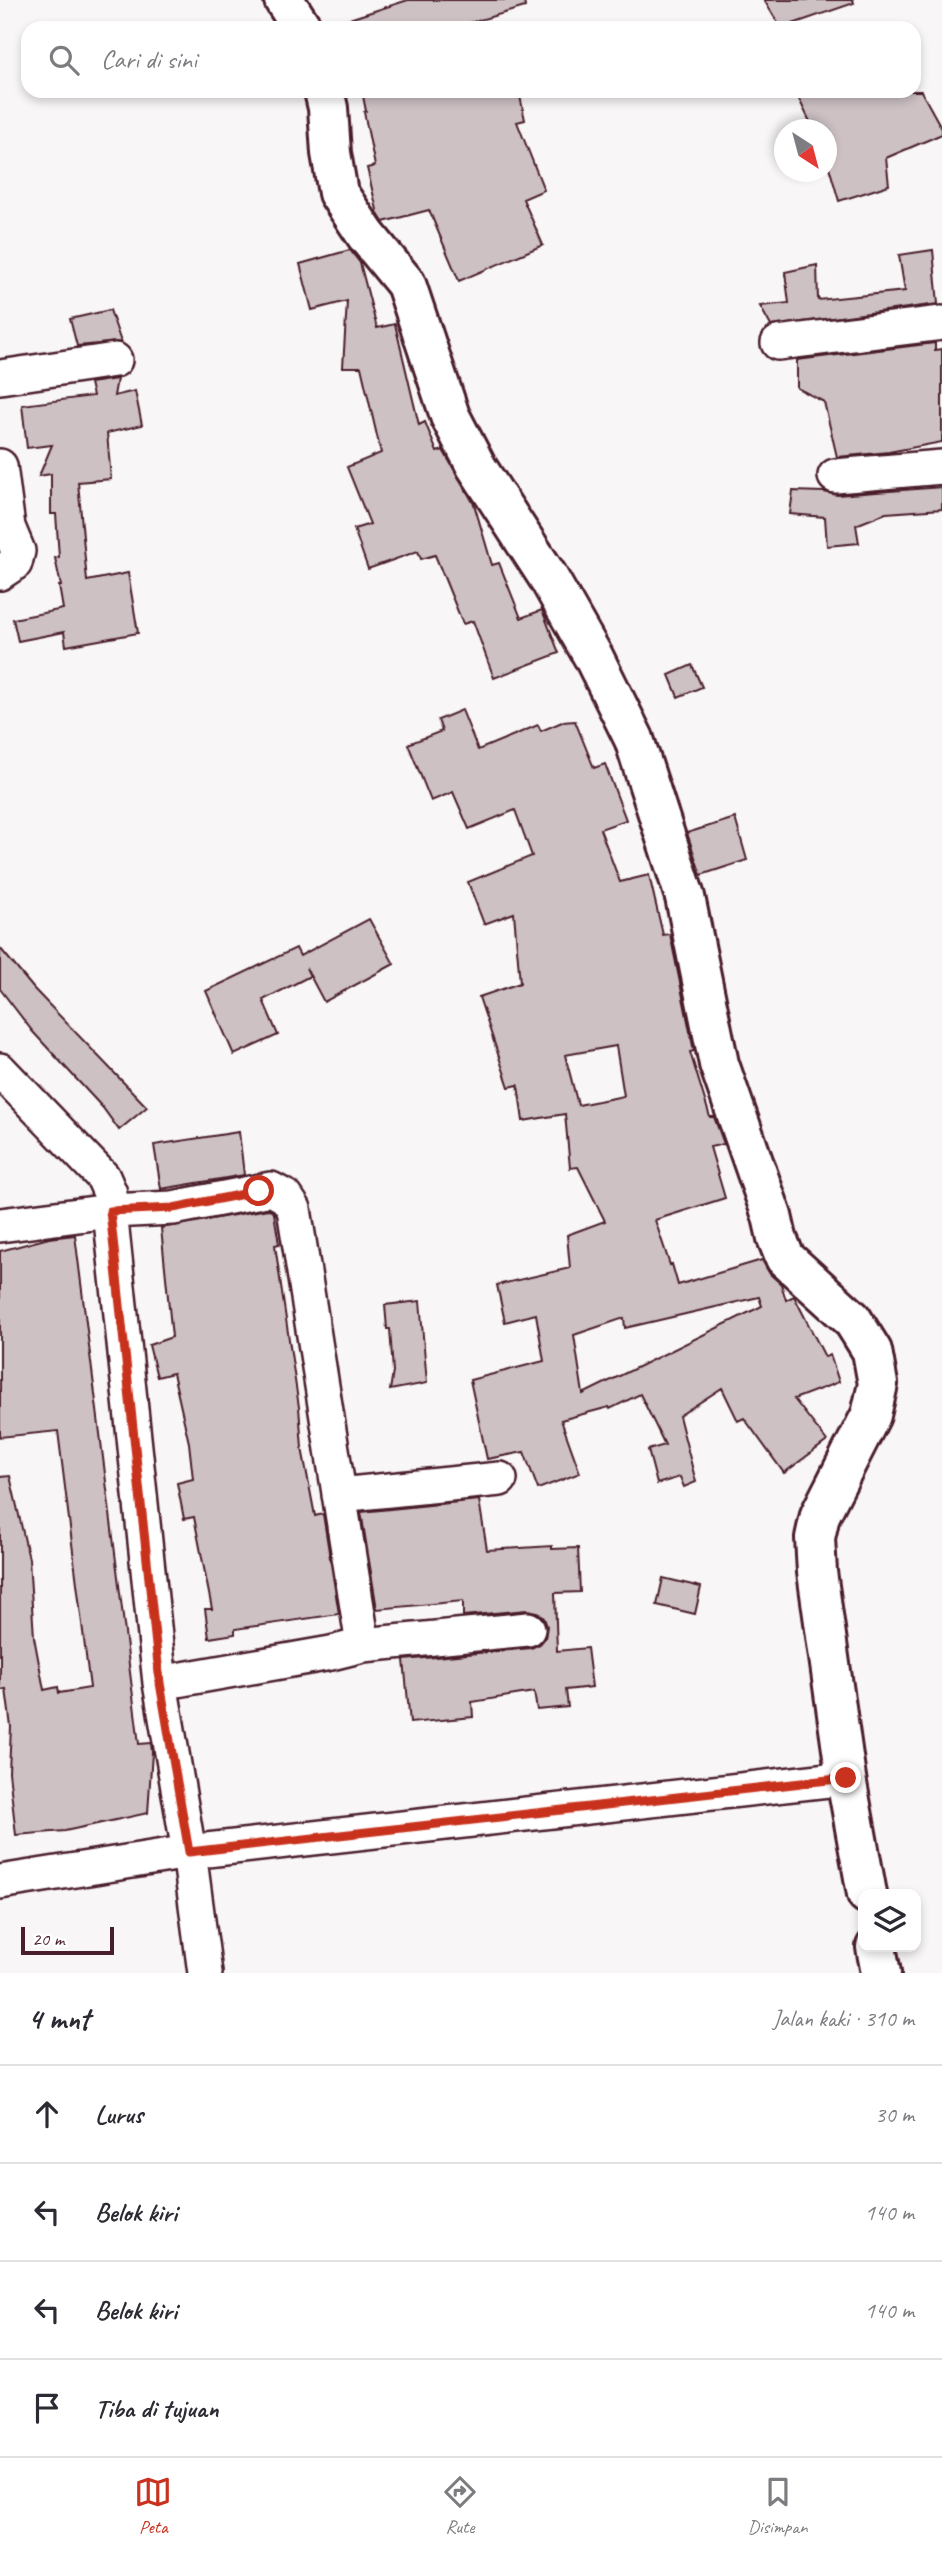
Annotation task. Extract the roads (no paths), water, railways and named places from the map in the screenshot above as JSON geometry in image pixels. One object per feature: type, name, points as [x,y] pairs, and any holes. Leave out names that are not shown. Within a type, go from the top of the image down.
[{"type":"street","points":[[284,0],[298,21]]},
{"type":"street","points":[[326,98],[338,193],[366,235],[406,284],[450,416],[476,466],[561,600],[594,658],[634,739],[685,897],[719,1064],[772,1216],[776,1238],[785,1258],[852,1319],[872,1351],[878,1384],[872,1415],[820,1515],[815,1538],[817,1572],[846,1778],[866,1889]]},
{"type":"street","points":[[778,343],[942,323]]},
{"type":"street","points":[[0,377],[115,360]]},
{"type":"street","points":[[0,466],[4,528],[18,551],[15,563],[0,573]]},
{"type":"street","points":[[835,476],[942,467]]},
{"type":"street","points":[[0,1070],[103,1177],[110,1193],[160,1683],[189,1852],[205,1973]]},
{"type":"street","points":[[0,1225],[110,1211],[173,1208],[271,1189],[286,1197],[294,1209],[363,1645]]},
{"type":"street","points":[[339,1495],[500,1479]]},
{"type":"street","points":[[160,1683],[363,1645],[528,1629]]},
{"type":"street","points":[[0,1882],[189,1852],[846,1778]]},
{"type":"street","points":[[877,1952],[881,1973]]}]
